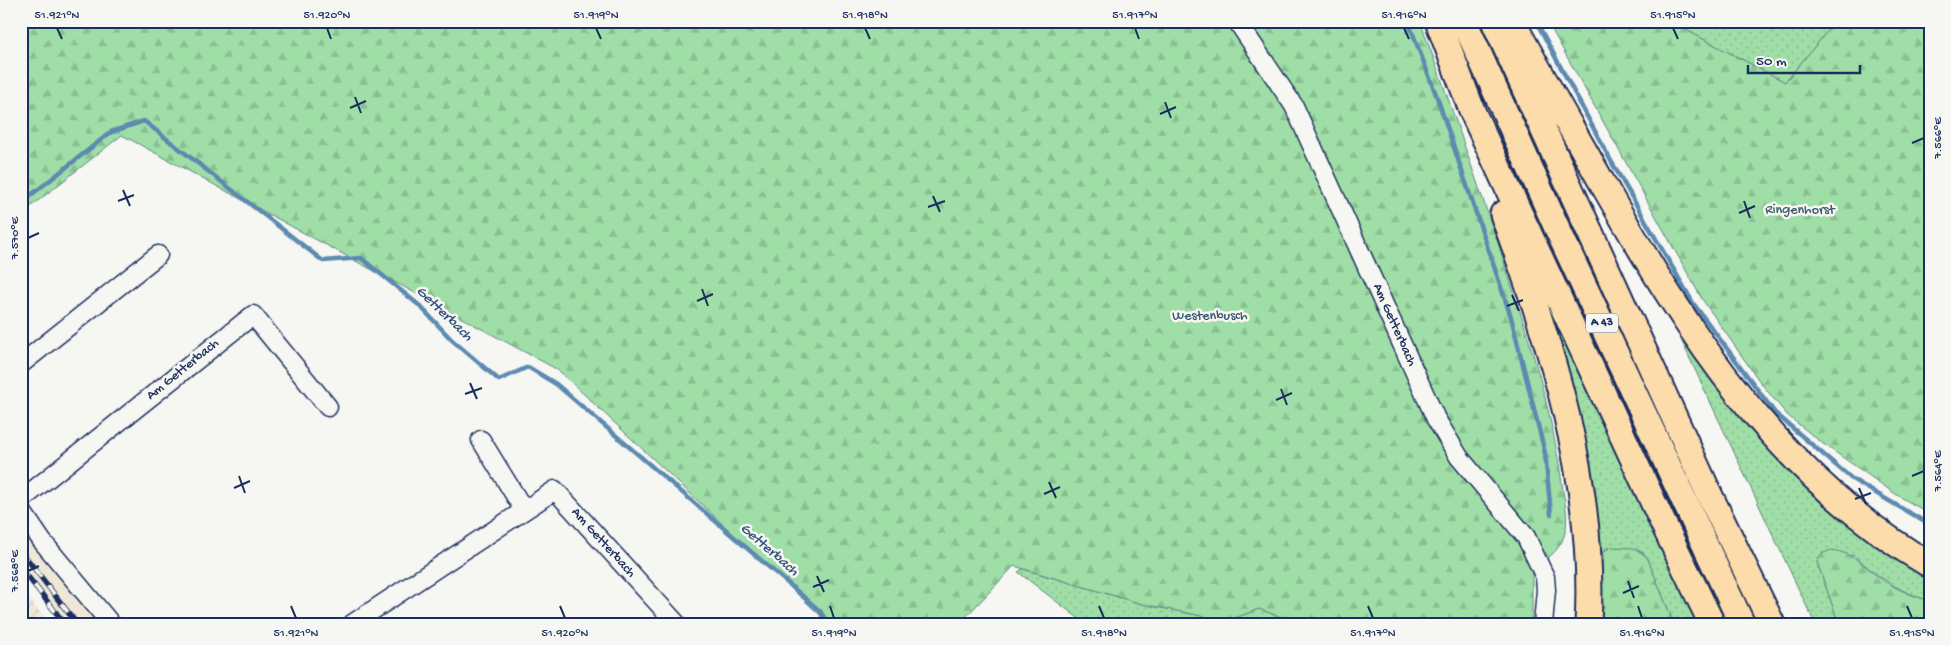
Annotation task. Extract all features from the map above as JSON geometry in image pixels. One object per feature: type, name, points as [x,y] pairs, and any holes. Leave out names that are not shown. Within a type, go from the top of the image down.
[{"type":"highway","points":[[1438,21],[1473,113],[1712,624]]},
{"type":"highway","name":"A 43","points":[[1464,21],[1556,226],[1742,624]]},
{"type":"highway","name":"A 43","points":[[1494,21],[1579,212],[1710,496],[1772,624]]},
{"type":"highway","points":[[1512,21],[1652,268],[1740,396],[1794,459],[1836,500],[1883,536],[1930,565]]},
{"type":"highway","points":[[1473,113],[1500,205],[1544,329],[1567,413],[1584,515],[1588,577],[1588,624]]},
{"type":"street","name":"Am Getterbach","points":[[1237,21],[1294,106],[1439,426],[1459,457],[1526,537],[1545,577],[1546,590],[1543,624]]},
{"type":"street","points":[[21,364],[158,254]]},
{"type":"street","name":"Am Getterbach","points":[[21,500],[253,315],[328,407]]},
{"type":"street","points":[[480,440],[524,510]]},
{"type":"street","name":"Am Getterbach","points":[[352,624],[556,490],[676,624]]},
{"type":"street","points":[[21,510],[42,541],[111,624]]},
{"type":"shaded area","points":[[21,520],[103,624],[62,624],[21,571]]},
{"type":"shaded area","points":[[21,588],[49,624],[21,624]]},
{"type":"green space","name":"Westenbusch","points":[[21,21],[1420,21],[1518,305],[1544,393],[1557,453],[1566,510],[1566,530],[1559,547],[1532,572],[1532,624],[1300,624],[1259,609],[1227,621],[1142,604],[1014,566],[959,624],[814,624],[821,616],[558,370],[122,135],[21,214]]},
{"type":"green space","name":"Ringenhorst","points":[[1547,21],[1669,21],[1785,82],[1836,21],[1930,21],[1930,514],[1897,495],[1822,443],[1787,415],[1760,382],[1702,299]]},
{"type":"green space","points":[[1669,21],[1836,21],[1785,82]]},
{"type":"green space","points":[[1538,280],[1698,624],[1674,624],[1647,557],[1641,551],[1606,548],[1603,552],[1602,560],[1601,624],[1595,624]]},
{"type":"green space","points":[[1665,306],[1697,351],[1930,572],[1930,601],[1908,593],[1889,582],[1853,555],[1817,562],[1839,624],[1815,624]]},
{"type":"green space","points":[[1611,547],[1634,548],[1647,557],[1674,624],[1601,624],[1603,552]]},
{"type":"green space","points":[[1831,550],[1858,560],[1880,578],[1898,589],[1930,601],[1930,624],[1839,624],[1817,562],[1822,554]]},
{"type":"green space","points":[[1023,569],[1142,604],[1227,621],[1259,609],[1300,624],[1086,624],[1018,572]]},
{"type":"waterway","points":[[1408,21],[1437,97],[1511,317],[1545,453],[1551,514]]},
{"type":"waterway","points":[[1536,21],[1611,161],[1693,303],[1775,413],[1852,479],[1930,525]]},
{"type":"waterway","name":"Getterbach","points":[[21,203],[111,132],[144,121],[323,261],[361,258],[420,306],[452,340],[499,380],[528,367],[556,384],[820,611],[828,624]]},
{"type":"railway","points":[[21,551],[77,624]]},
{"type":"railway","points":[[21,568],[65,624]]}]
